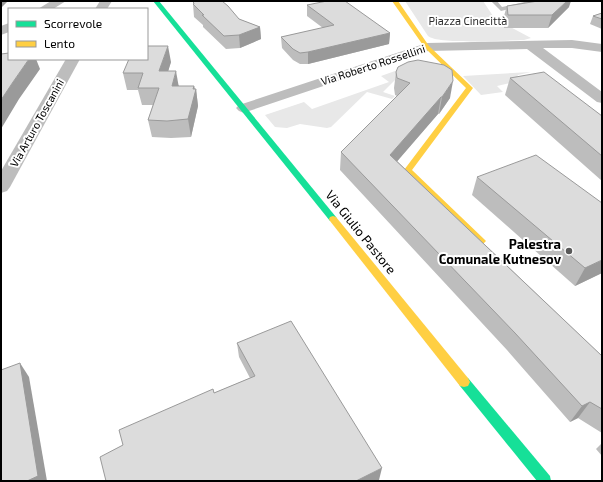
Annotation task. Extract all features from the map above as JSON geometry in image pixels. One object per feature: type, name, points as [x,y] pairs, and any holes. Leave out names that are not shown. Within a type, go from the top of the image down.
[{"type":"street","points":[[46,8],[60,1]]},
{"type":"street","name":"Via Giulio Pastore","points":[[156,1],[545,481]]},
{"type":"street","points":[[395,1],[427,47],[470,88],[408,170],[487,247]]},
{"type":"street","name":"Via Roberto Rossellini","points":[[244,108],[427,47],[578,44],[602,48]]},
{"type":"street","points":[[530,45],[602,99]]},
{"type":"street","name":"Via Arturo Toscanini","points":[[1,187],[72,60]]},
{"type":"lane","points":[[494,1],[501,9],[537,1]]},
{"type":"green space","name":"Piazza Cinecittà","points":[[405,1],[483,1],[495,19],[531,38],[524,40],[473,41],[435,39],[428,36]]},
{"type":"green space","points":[[409,66],[383,92],[395,96],[392,99],[367,92],[331,127],[327,128],[300,124],[287,128],[275,127],[265,115],[304,102],[312,109],[389,82],[381,76]]},
{"type":"green space","points":[[531,72],[518,75],[514,82],[497,86],[503,92],[481,95],[463,76]]},
{"type":"building","points":[[193,1],[222,1],[239,19],[260,27],[239,35],[224,36],[202,15],[204,15],[193,4]]},
{"type":"building","points":[[327,1],[345,1],[390,33],[308,52],[300,53],[293,49],[281,37],[334,25],[307,5]]},
{"type":"building","points":[[538,1],[567,1],[552,15],[508,15],[507,6]]},
{"type":"building","points":[[602,13],[602,19],[593,16]]},
{"type":"building","points":[[148,46],[168,46],[159,71],[176,71],[172,86],[194,86],[193,89],[196,89],[188,119],[167,121],[148,120],[159,88],[138,88],[143,73],[123,73],[129,60],[148,60]]},
{"type":"building","points":[[8,53],[8,60],[28,60],[1,100],[1,54]]},
{"type":"building","points":[[418,60],[444,65],[452,70],[453,81],[442,97],[390,155],[602,356],[602,409],[590,402],[582,406],[515,333],[341,152],[410,83],[397,78],[396,72],[398,67],[408,62]]},
{"type":"building","points":[[544,72],[602,116],[602,156],[510,78]]},
{"type":"building","name":"Palestra Comunale Kutnesov","points":[[536,155],[602,203],[602,260],[585,268],[477,177]]},
{"type":"building","points":[[291,321],[382,468],[356,481],[106,481],[100,457],[123,445],[119,430],[213,389],[214,393],[255,376],[237,343]]},
{"type":"building","points":[[20,363],[38,476],[27,481],[1,481],[1,370]]},
{"type":"traffic: fast","points":[[156,1],[333,219]]},
{"type":"traffic: fast","points":[[464,382],[545,481]]},
{"type":"traffic: slow","points":[[395,1],[427,47],[470,88],[408,170],[481,241]]},
{"type":"traffic: slow","points":[[333,219],[464,382]]},
{"type":"place","name":"Palestra Comunale Kutnesov","points":[[569,251]]}]
